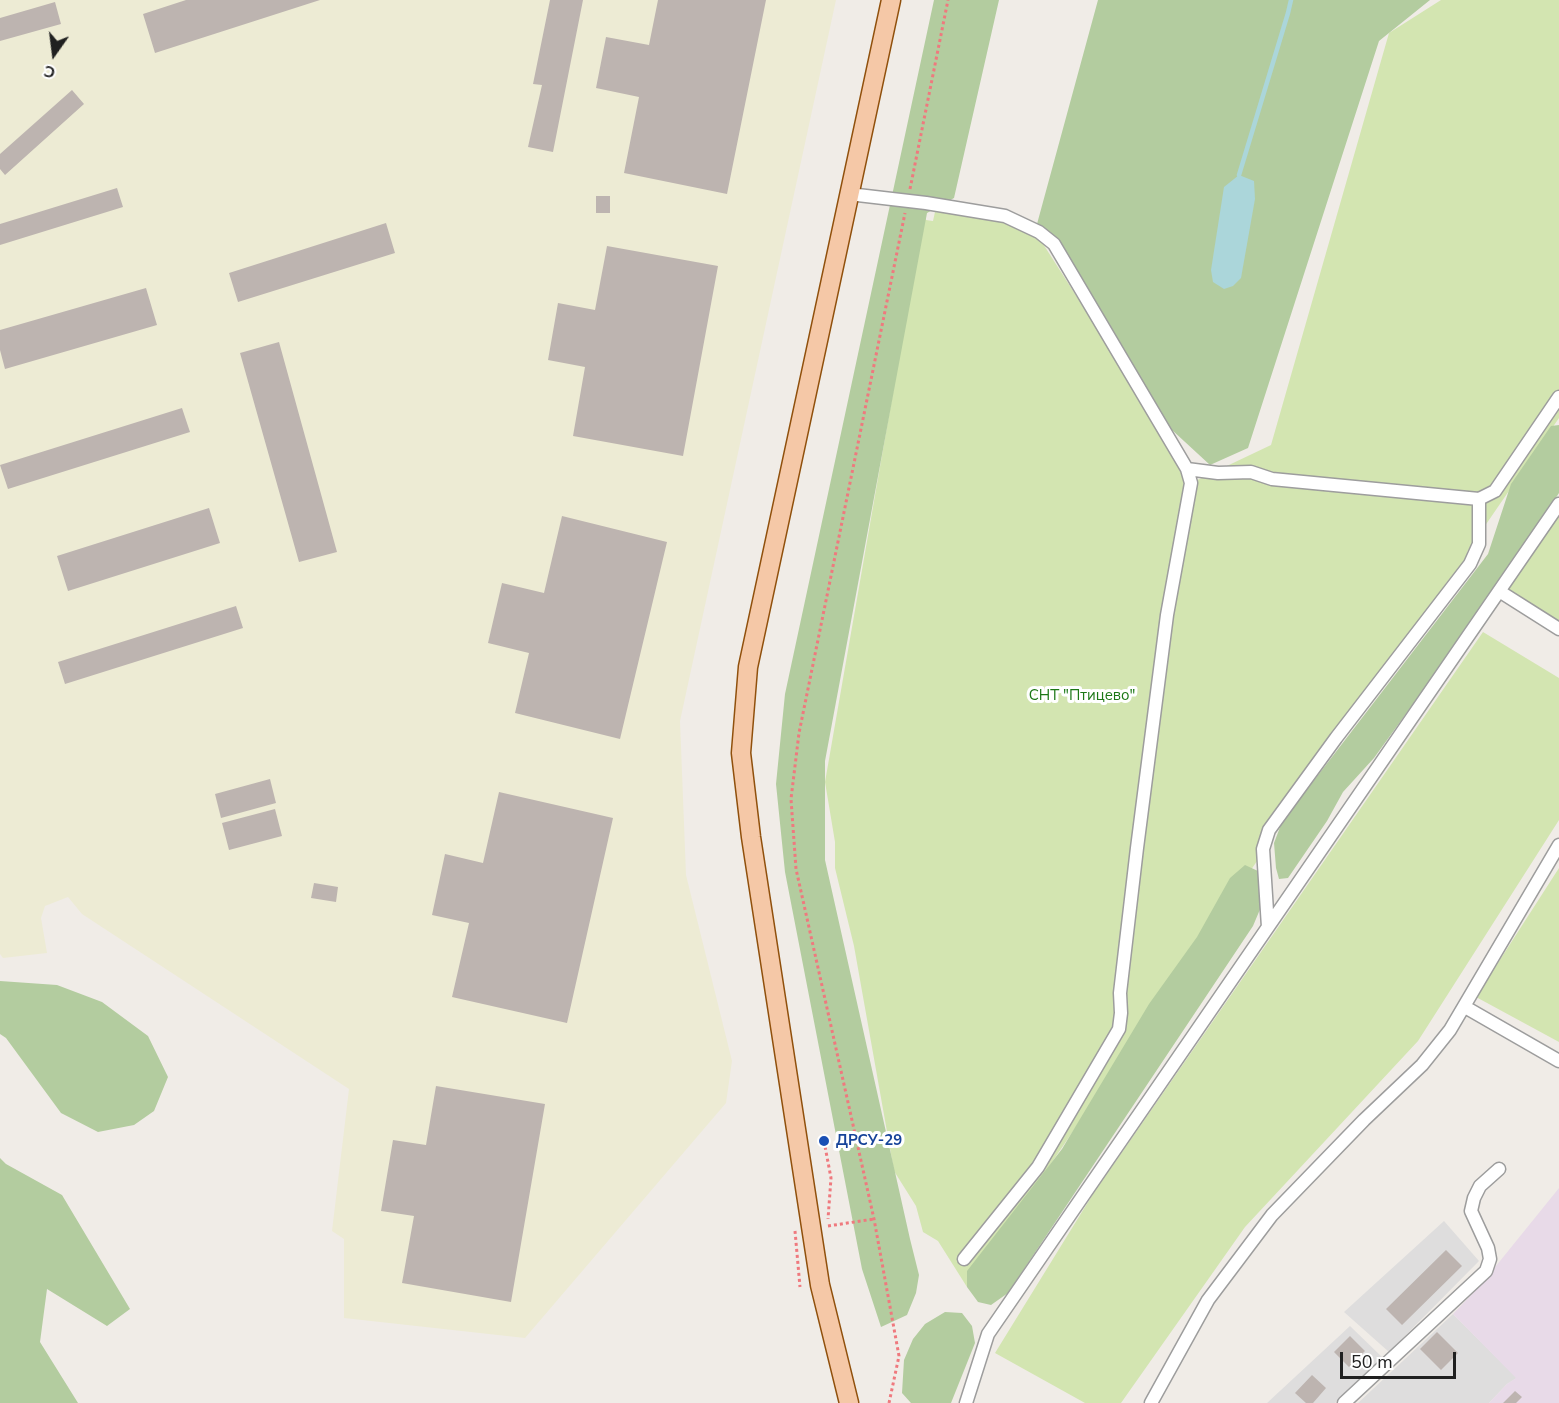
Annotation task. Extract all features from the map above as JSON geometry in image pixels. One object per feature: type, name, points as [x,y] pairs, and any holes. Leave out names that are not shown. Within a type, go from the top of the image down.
[{"type":"main road","points":[[849,1403],[820,1285],[752,848],[741,753],[748,667],[891,0]]},
{"type":"street","points":[[849,194],[1005,216],[1039,232],[1054,244],[1187,469],[1191,483],[1167,615],[1120,993],[1119,1029],[1038,1167],[964,1259]]},
{"type":"street","points":[[1187,469],[1218,473],[1251,472],[1272,479],[1479,499],[1495,491],[1559,397]]},
{"type":"street","points":[[1268,927],[1263,849],[1269,830],[1336,738],[1470,564],[1479,544],[1479,499]]},
{"type":"street","points":[[966,1403],[988,1334],[1559,504]]},
{"type":"street","points":[[1499,591],[1559,629]]},
{"type":"street","points":[[1151,1403],[1208,1300],[1272,1215],[1364,1120],[1422,1065],[1450,1030],[1559,845]]},
{"type":"street","points":[[1465,1007],[1559,1061]]},
{"type":"street","points":[[1344,1403],[1485,1271],[1490,1258],[1488,1248],[1471,1211],[1473,1198],[1480,1186],[1499,1169]]},
{"type":"path","points":[[889,1403],[899,1356],[874,1219],[796,869],[791,799],[799,733],[948,0]]},
{"type":"path","points":[[824,1141],[831,1178],[829,1226]]},
{"type":"shaded area","points":[[0,0],[836,0],[680,721],[686,875],[732,1061],[726,1103],[525,1338],[344,1318],[344,1239],[332,1231],[349,1089],[82,914],[68,897],[45,906],[41,918],[47,953],[3,958],[0,954]]},
{"type":"shaded area","points":[[1559,1188],[1559,1403],[1489,1403],[1516,1378],[1453,1314],[1479,1287]]},
{"type":"shaded area","points":[[1444,1221],[1479,1261],[1389,1352],[1344,1312]]},
{"type":"shaded area","points":[[1453,1314],[1517,1378],[1507,1384],[1489,1403],[1358,1403]]},
{"type":"shaded area","points":[[1350,1326],[1383,1358],[1335,1403],[1267,1403]]},
{"type":"green space","points":[[934,0],[999,0],[954,198],[927,213],[825,761],[825,860],[919,1275],[916,1293],[907,1315],[881,1327],[862,1269],[785,872],[776,784],[785,694]]},
{"type":"green space","points":[[1098,0],[1430,0],[1379,41],[1248,448],[1210,465],[1146,406],[1037,224]]},
{"type":"green space","name":"СНТ \"Птицево\"","points":[[1441,0],[1559,0],[1559,418],[1467,552],[1469,555],[1447,582],[967,1287],[938,1241],[923,1232],[916,1206],[894,1171],[854,946],[835,868],[835,842],[825,782],[926,203],[926,220],[933,221],[935,212],[1006,220],[1038,236],[1187,469],[1191,483],[1271,445],[1389,33]]},
{"type":"green space","points":[[1559,425],[1559,493],[1486,603],[1374,758],[1343,792],[1327,821],[1288,878],[1279,879],[1274,843],[1282,822],[1488,554],[1511,484],[1551,426]]},
{"type":"green space","points":[[1559,516],[1559,626],[1506,591]]},
{"type":"green space","points":[[1483,632],[1559,678],[1559,820],[1418,1041],[1245,1227],[1121,1403],[1085,1403],[995,1353],[1093,1194]]},
{"type":"green space","points":[[1245,865],[1258,871],[1261,907],[1253,926],[1008,1293],[991,1305],[978,1302],[967,1287],[967,1271],[1062,1149],[1149,1004],[1197,937],[1230,878]]},
{"type":"green space","points":[[1559,868],[1559,1042],[1476,997]]},
{"type":"green space","points":[[0,981],[57,985],[102,1002],[148,1036],[168,1077],[154,1111],[134,1125],[98,1132],[61,1113],[6,1038],[0,1034]]},
{"type":"green space","points":[[0,1158],[6,1164],[62,1195],[130,1309],[107,1326],[47,1289],[40,1342],[78,1403],[0,1403]]},
{"type":"green space","points":[[945,1312],[962,1313],[972,1326],[975,1343],[951,1403],[911,1403],[902,1393],[904,1360],[913,1339],[925,1324]]},
{"type":"water","points":[[1239,175],[1254,181],[1255,199],[1241,278],[1233,286],[1224,289],[1213,282],[1211,270],[1224,187]]},
{"type":"building","points":[[186,0],[320,0],[155,53],[143,14]]},
{"type":"building","points":[[550,0],[583,0],[553,152],[528,147],[542,85],[533,84]]},
{"type":"building","points":[[658,0],[766,0],[727,194],[624,173],[639,97],[596,88],[606,37],[649,45]]},
{"type":"building","points":[[55,2],[61,24],[0,41],[0,18]]},
{"type":"building","points":[[72,90],[84,104],[5,175],[0,169],[0,154]]},
{"type":"building","points":[[117,188],[123,207],[0,245],[0,224]]},
{"type":"building","points":[[596,196],[610,196],[610,213],[596,213]]},
{"type":"building","points":[[386,223],[395,253],[238,302],[229,273]]},
{"type":"building","points":[[607,246],[718,266],[683,456],[573,436],[585,367],[548,360],[558,303],[595,310]]},
{"type":"building","points":[[146,288],[157,325],[5,369],[0,350],[0,330]]},
{"type":"building","points":[[279,342],[337,552],[299,562],[240,353]]},
{"type":"building","points":[[182,408],[190,432],[8,489],[0,465]]},
{"type":"building","points":[[209,508],[220,543],[68,591],[57,556]]},
{"type":"building","points":[[562,516],[667,542],[620,739],[515,713],[529,653],[488,643],[502,583],[544,593]]},
{"type":"building","points":[[236,606],[243,628],[65,684],[58,662]]},
{"type":"building","points":[[270,779],[276,803],[221,818],[215,794]]},
{"type":"building","points":[[499,792],[613,818],[567,1023],[452,997],[469,923],[432,915],[445,854],[483,863]]},
{"type":"building","points":[[275,809],[282,836],[229,850],[222,823]]},
{"type":"building","points":[[314,883],[338,887],[336,902],[311,898]]},
{"type":"building","points":[[436,1086],[545,1104],[511,1302],[402,1283],[414,1216],[381,1211],[393,1140],[426,1145]]},
{"type":"building","points":[[1446,1250],[1462,1266],[1402,1325],[1386,1309]]},
{"type":"building","points":[[1437,1332],[1458,1353],[1441,1370],[1420,1349]]},
{"type":"building","points":[[1350,1336],[1365,1351],[1349,1367],[1334,1352]]},
{"type":"building","points":[[1312,1375],[1326,1388],[1313,1403],[1306,1403],[1295,1393]]},
{"type":"building","points":[[1515,1391],[1522,1397],[1516,1403],[1503,1403]]},
{"type":"waterway","points":[[1239,175],[1291,0]]},
{"type":"place","name":"ДРСУ-29","points":[[824,1141]]}]
